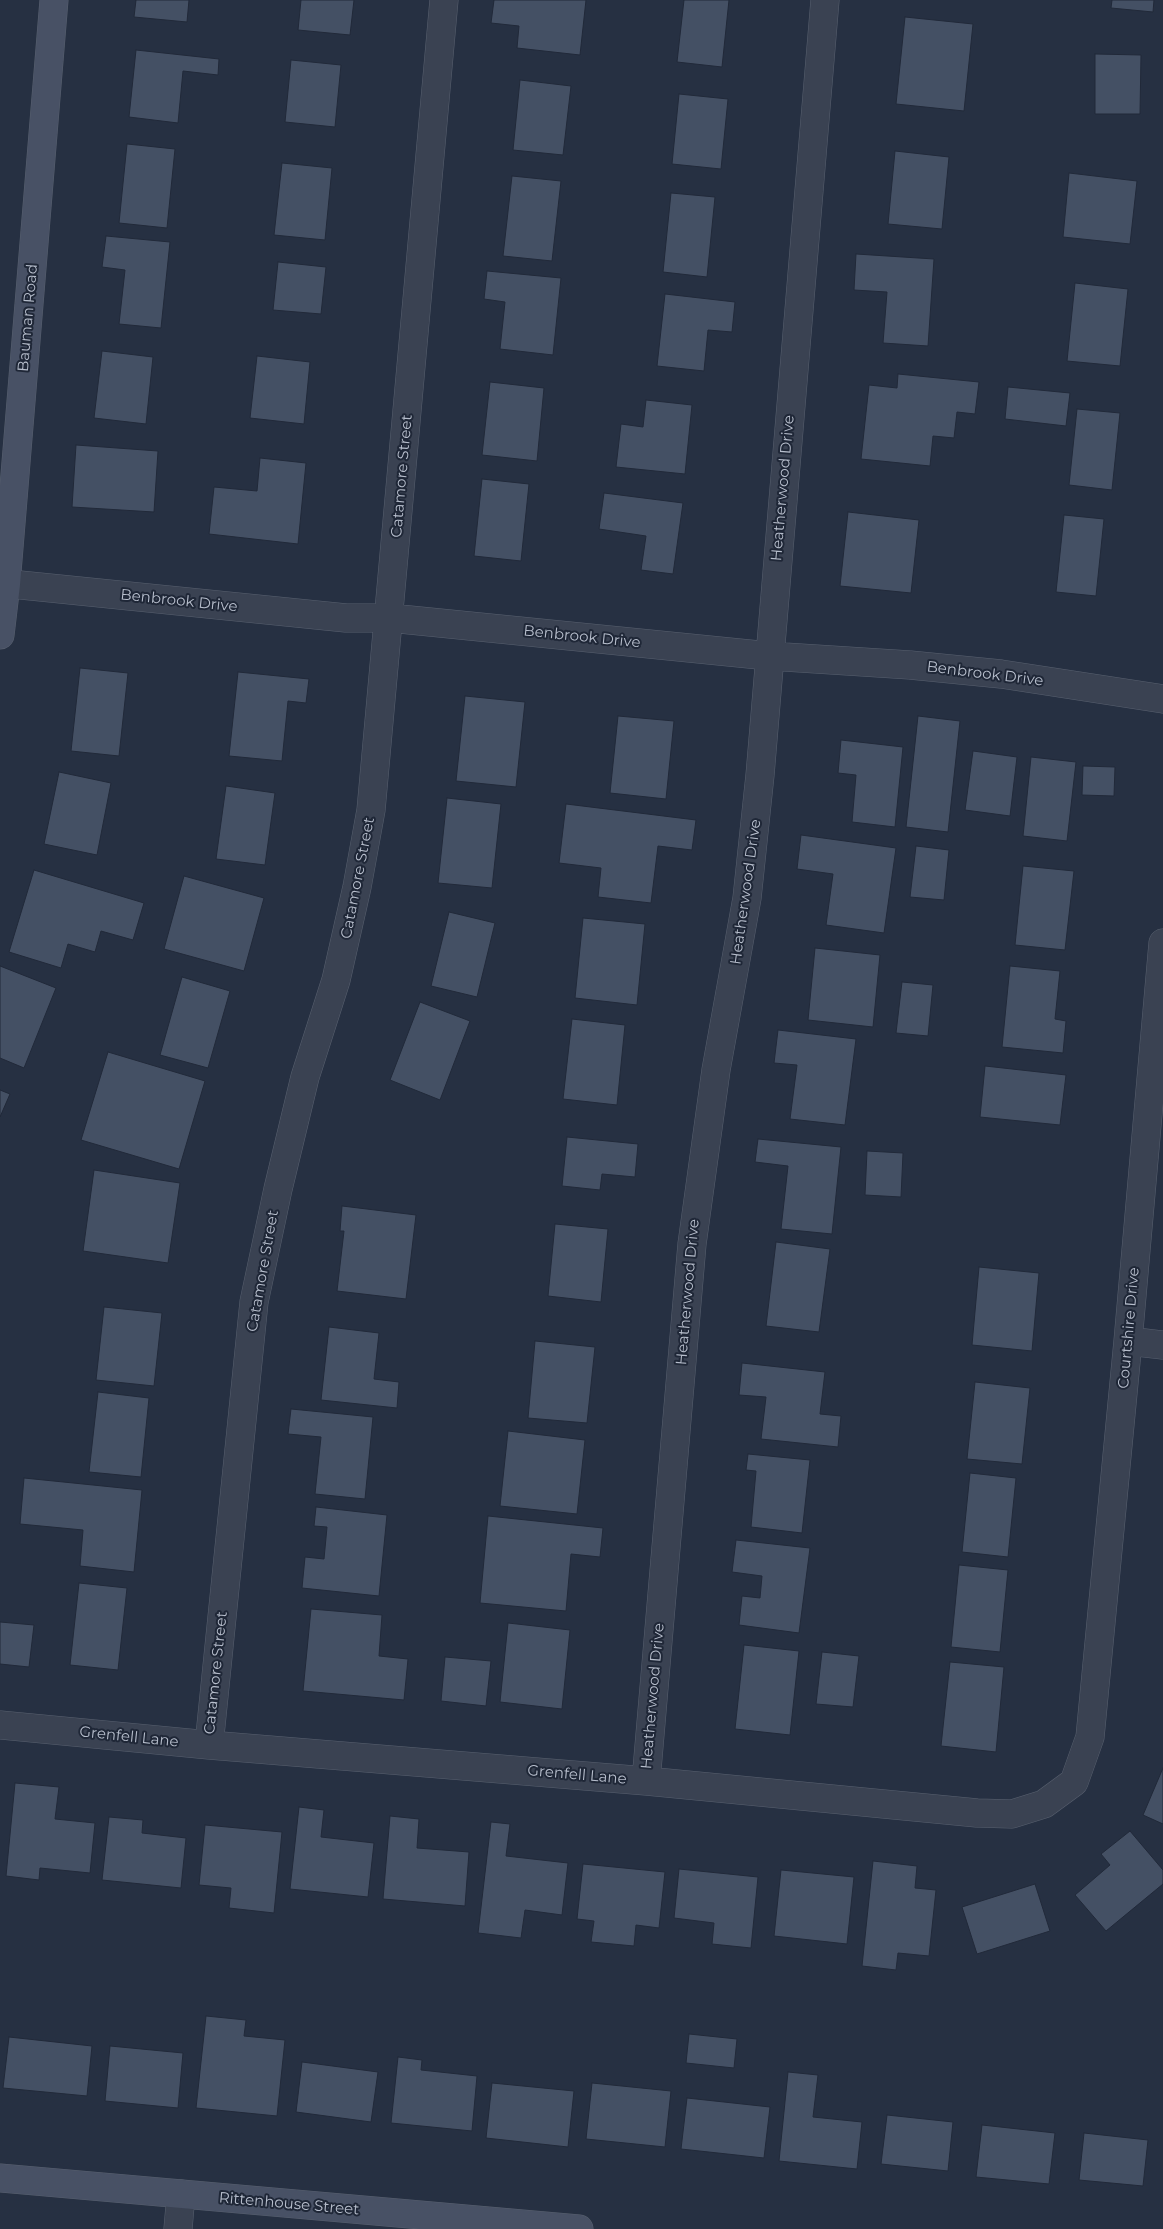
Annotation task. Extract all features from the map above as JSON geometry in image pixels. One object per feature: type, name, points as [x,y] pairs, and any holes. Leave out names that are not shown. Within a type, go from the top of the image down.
[{"type":"street","name":"Bauman Road","points":[[0,635],[54,0]]},
{"type":"street","name":"Catamore Street","points":[[209,1745],[254,1302],[278,1189],[305,1077],[336,980],[357,887],[371,810],[390,618],[444,0]]},
{"type":"street","name":"Heatherwood Drive","points":[[646,1780],[693,1235],[716,1070],[747,898],[760,775],[825,0]]},
{"type":"street","name":"Benbrook Drive","points":[[3,584],[346,618],[390,618],[769,656],[910,665],[1001,674],[1163,699]]},
{"type":"street","name":"Courtshire Drive","points":[[1093,1713],[1163,943]]},
{"type":"street","points":[[1128,1341],[1163,1345]]},
{"type":"street","name":"Grenfell Lane","points":[[0,1725],[209,1745],[646,1780],[968,1812],[1012,1814],[1044,1804],[1074,1782],[1090,1737],[1093,1713]]},
{"type":"street","name":"Rittenhouse Street","points":[[0,2178],[579,2229]]},
{"type":"street","points":[[178,2229],[182,2194]]},
{"type":"building","points":[[136,0],[189,0],[187,22],[134,17]]},
{"type":"building","points":[[301,0],[354,0],[350,35],[298,30]]},
{"type":"building","points":[[494,0],[586,0],[580,55],[517,48],[519,26],[491,23]]},
{"type":"building","points":[[684,0],[729,0],[722,67],[677,62]]},
{"type":"building","points":[[1112,0],[1154,0],[1153,12],[1111,8]]},
{"type":"building","points":[[905,17],[973,24],[964,111],[896,104]]},
{"type":"building","points":[[136,50],[219,59],[218,75],[183,71],[178,123],[129,117]]},
{"type":"building","points":[[1095,54],[1141,55],[1140,114],[1095,114]]},
{"type":"building","points":[[291,60],[341,65],[335,127],[285,122]]},
{"type":"building","points":[[520,80],[571,86],[563,155],[513,150]]},
{"type":"building","points":[[679,94],[728,99],[721,169],[672,164]]},
{"type":"building","points":[[127,144],[175,149],[167,228],[119,223]]},
{"type":"building","points":[[895,151],[949,157],[942,229],[888,224]]},
{"type":"building","points":[[282,163],[332,168],[325,240],[274,235]]},
{"type":"building","points":[[1069,173],[1137,181],[1130,244],[1063,237]]},
{"type":"building","points":[[512,176],[561,181],[552,261],[503,256]]},
{"type":"building","points":[[671,193],[715,197],[707,277],[663,272]]},
{"type":"building","points":[[106,236],[170,242],[161,328],[119,324],[125,270],[102,267]]},
{"type":"building","points":[[856,254],[934,259],[928,346],[883,343],[887,292],[854,290]]},
{"type":"building","points":[[278,262],[326,267],[321,314],[273,310]]},
{"type":"building","points":[[487,271],[561,278],[553,355],[500,349],[505,302],[484,299]]},
{"type":"building","points":[[1075,283],[1128,289],[1120,366],[1067,361]]},
{"type":"building","points":[[665,294],[735,302],[732,332],[708,330],[704,371],[657,366]]},
{"type":"building","points":[[102,351],[153,357],[146,424],[94,418]]},
{"type":"building","points":[[257,356],[310,362],[304,424],[250,418]]},
{"type":"building","points":[[898,374],[979,382],[975,414],[957,412],[954,438],[933,436],[930,466],[861,459],[869,385],[897,388]]},
{"type":"building","points":[[490,382],[544,388],[537,461],[482,455]]},
{"type":"building","points":[[1008,387],[1070,393],[1066,426],[1005,419]]},
{"type":"building","points":[[646,400],[692,405],[685,474],[616,467],[621,424],[643,427]]},
{"type":"building","points":[[1077,409],[1120,413],[1112,490],[1069,485]]},
{"type":"building","points":[[76,445],[158,451],[154,512],[72,507]]},
{"type":"building","points":[[260,458],[306,463],[298,544],[209,534],[214,487],[257,491]]},
{"type":"building","points":[[482,479],[529,484],[521,561],[474,556]]},
{"type":"building","points":[[604,493],[683,503],[673,574],[641,570],[646,536],[599,529]]},
{"type":"building","points":[[848,512],[919,520],[911,593],[840,586]]},
{"type":"building","points":[[1064,515],[1104,519],[1096,596],[1056,592]]},
{"type":"building","points":[[80,668],[128,673],[119,756],[71,751]]},
{"type":"building","points":[[238,672],[309,679],[306,703],[288,701],[282,761],[229,756]]},
{"type":"building","points":[[465,696],[525,702],[516,787],[456,781]]},
{"type":"building","points":[[618,716],[674,721],[666,799],[610,793]]},
{"type":"building","points":[[918,716],[960,721],[948,832],[906,827]]},
{"type":"building","points":[[841,740],[903,747],[895,827],[852,822],[856,775],[838,773]]},
{"type":"building","points":[[973,751],[1017,757],[1010,816],[965,810]]},
{"type":"building","points":[[1031,757],[1076,762],[1067,841],[1023,836]]},
{"type":"building","points":[[1083,766],[1115,767],[1114,796],[1082,795]]},
{"type":"building","points":[[59,772],[111,783],[97,855],[44,844]]},
{"type":"building","points":[[226,786],[275,793],[265,865],[216,859]]},
{"type":"building","points":[[447,798],[501,804],[492,888],[438,883]]},
{"type":"building","points":[[566,804],[696,820],[692,850],[658,846],[651,903],[598,897],[601,868],[559,863]]},
{"type":"building","points":[[801,835],[896,848],[884,933],[826,925],[833,874],[797,869]]},
{"type":"building","points":[[916,846],[949,850],[944,900],[910,897]]},
{"type":"building","points":[[1023,866],[1074,871],[1065,950],[1015,945]]},
{"type":"building","points":[[34,870],[144,903],[133,940],[101,931],[95,952],[68,944],[61,968],[9,952]]},
{"type":"building","points":[[184,876],[264,898],[244,971],[164,949]]},
{"type":"building","points":[[449,912],[495,923],[477,997],[431,986]]},
{"type":"building","points":[[583,918],[645,924],[637,1005],[575,998]]},
{"type":"building","points":[[815,948],[880,955],[873,1027],[808,1020]]},
{"type":"building","points":[[0,966],[56,988],[24,1068],[0,1058]]},
{"type":"building","points":[[1010,966],[1060,971],[1055,1019],[1066,1021],[1063,1053],[1002,1047]]},
{"type":"building","points":[[182,977],[230,991],[208,1068],[160,1055]]},
{"type":"building","points":[[902,982],[933,985],[928,1036],[896,1033]]},
{"type":"building","points":[[420,1002],[470,1021],[440,1100],[390,1080]]},
{"type":"building","points":[[572,1019],[625,1025],[617,1105],[563,1099]]},
{"type":"building","points":[[778,1030],[856,1039],[845,1125],[790,1119],[797,1065],[774,1063]]},
{"type":"building","points":[[108,1052],[205,1081],[179,1169],[81,1140]]},
{"type":"building","points":[[985,1066],[1066,1075],[1060,1125],[980,1117]]},
{"type":"building","points":[[0,1090],[10,1094],[0,1117]]},
{"type":"building","points":[[567,1137],[638,1144],[635,1177],[602,1174],[600,1190],[562,1186]]},
{"type":"building","points":[[758,1139],[841,1147],[832,1234],[781,1229],[788,1166],[755,1162]]},
{"type":"building","points":[[867,1151],[903,1153],[901,1197],[865,1195]]},
{"type":"building","points":[[94,1170],[180,1183],[168,1263],[83,1251]]},
{"type":"building","points":[[342,1206],[416,1215],[406,1299],[337,1291],[344,1231],[340,1231]]},
{"type":"building","points":[[555,1224],[608,1229],[601,1302],[548,1296]]},
{"type":"building","points":[[776,1242],[830,1249],[819,1332],[766,1326]]},
{"type":"building","points":[[979,1267],[1039,1273],[1032,1351],[972,1345]]},
{"type":"building","points":[[104,1307],[162,1313],[154,1386],[96,1380]]},
{"type":"building","points":[[329,1327],[379,1333],[374,1379],[399,1382],[397,1408],[321,1400]]},
{"type":"building","points":[[535,1341],[595,1347],[587,1423],[528,1418]]},
{"type":"building","points":[[742,1363],[825,1372],[820,1414],[841,1416],[838,1447],[761,1439],[766,1397],[739,1395]]},
{"type":"building","points":[[975,1382],[1030,1388],[1022,1464],[967,1459]]},
{"type":"building","points":[[98,1392],[149,1398],[141,1477],[89,1472]]},
{"type":"building","points":[[291,1409],[373,1417],[365,1499],[315,1494],[321,1437],[288,1434]]},
{"type":"building","points":[[508,1431],[585,1440],[577,1514],[500,1506]]},
{"type":"building","points":[[748,1454],[810,1460],[802,1533],[751,1527],[756,1471],[746,1470]]},
{"type":"building","points":[[970,1473],[1016,1478],[1008,1557],[962,1552]]},
{"type":"building","points":[[24,1478],[142,1490],[134,1572],[80,1566],[83,1530],[20,1524]]},
{"type":"building","points":[[316,1507],[387,1515],[379,1596],[302,1588],[305,1557],[324,1559],[327,1527],[314,1526]]},
{"type":"building","points":[[488,1516],[603,1528],[600,1557],[571,1554],[566,1611],[480,1603]]},
{"type":"building","points":[[736,1540],[810,1548],[799,1633],[739,1625],[742,1596],[760,1598],[762,1576],[732,1572]]},
{"type":"building","points":[[959,1565],[1008,1570],[1000,1652],[951,1647]]},
{"type":"building","points":[[79,1583],[127,1588],[118,1670],[70,1665]]},
{"type":"building","points":[[311,1609],[382,1615],[379,1656],[408,1659],[404,1700],[303,1691]]},
{"type":"building","points":[[0,1622],[34,1625],[29,1667],[0,1664]]},
{"type":"building","points":[[508,1623],[570,1630],[562,1709],[500,1702]]},
{"type":"building","points":[[744,1645],[799,1651],[790,1735],[735,1729]]},
{"type":"building","points":[[822,1652],[859,1656],[853,1707],[816,1704]]},
{"type":"building","points":[[445,1657],[491,1661],[486,1706],[441,1701]]},
{"type":"building","points":[[950,1662],[1004,1667],[996,1752],[941,1746]]},
{"type":"building","points":[[1163,1768],[1163,1824],[1143,1815]]},
{"type":"building","points":[[15,1783],[59,1787],[55,1819],[95,1823],[90,1873],[40,1868],[39,1880],[6,1876]]},
{"type":"building","points":[[299,1807],[324,1810],[321,1837],[374,1843],[368,1897],[290,1889]]},
{"type":"building","points":[[390,1816],[419,1819],[417,1848],[469,1852],[465,1906],[383,1899]]},
{"type":"building","points":[[109,1817],[143,1820],[142,1833],[186,1838],[181,1888],[102,1880]]},
{"type":"building","points":[[491,1822],[510,1824],[506,1856],[568,1863],[562,1915],[525,1910],[521,1938],[478,1933]]},
{"type":"building","points":[[205,1825],[282,1832],[274,1913],[229,1908],[231,1888],[199,1885]]},
{"type":"building","points":[[1130,1831],[1163,1870],[1163,1884],[1106,1931],[1075,1895],[1110,1865],[1101,1854]]},
{"type":"building","points":[[873,1861],[917,1866],[915,1888],[936,1890],[929,1956],[898,1953],[896,1970],[862,1966]]},
{"type":"building","points":[[583,1864],[665,1872],[659,1928],[636,1925],[634,1946],[591,1942],[594,1921],[577,1919]]},
{"type":"building","points":[[679,1869],[758,1877],[751,1948],[712,1944],[714,1923],[674,1918]]},
{"type":"building","points":[[781,1870],[854,1877],[847,1944],[774,1936]]},
{"type":"building","points":[[1035,1884],[1050,1931],[977,1954],[962,1907]]},
{"type":"building","points":[[206,2016],[246,2020],[244,2036],[285,2040],[277,2116],[196,2108]]},
{"type":"building","points":[[689,2034],[737,2039],[734,2068],[686,2063]]},
{"type":"building","points":[[9,2037],[92,2046],[87,2096],[3,2088]]},
{"type":"building","points":[[110,2046],[183,2053],[178,2108],[105,2101]]},
{"type":"building","points":[[398,2057],[422,2060],[421,2070],[477,2076],[472,2131],[391,2123]]},
{"type":"building","points":[[302,2062],[378,2072],[371,2122],[296,2112]]},
{"type":"building","points":[[788,2072],[818,2075],[813,2117],[862,2122],[857,2169],[779,2161]]},
{"type":"building","points":[[492,2083],[574,2091],[568,2147],[486,2138]]},
{"type":"building","points":[[592,2083],[671,2091],[665,2147],[586,2139]]},
{"type":"building","points":[[687,2098],[770,2107],[764,2158],[681,2149]]},
{"type":"building","points":[[887,2115],[953,2122],[948,2171],[881,2164]]},
{"type":"building","points":[[982,2125],[1055,2133],[1049,2184],[976,2177]]},
{"type":"building","points":[[1084,2133],[1148,2140],[1143,2186],[1079,2180]]}]
